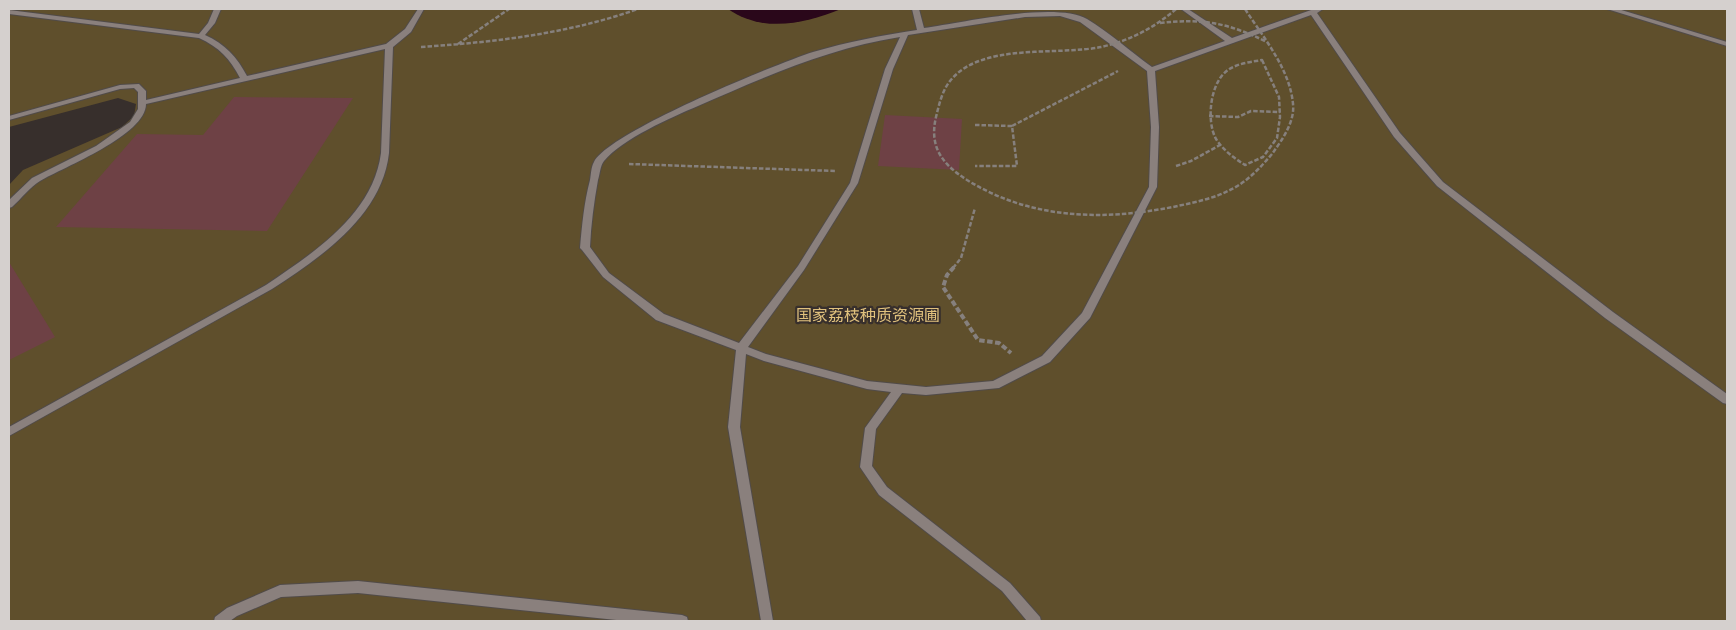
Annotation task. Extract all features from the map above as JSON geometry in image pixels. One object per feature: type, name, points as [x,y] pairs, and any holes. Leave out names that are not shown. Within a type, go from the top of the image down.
[{"type":"lane","points":[[201,36],[211,23],[217,9]]},
{"type":"lane","points":[[142,103],[391,44],[408,30],[421,9]]},
{"type":"lane","points":[[1184,9],[1231,41]]},
{"type":"lane","points":[[1611,9],[1727,44]]},
{"type":"lane","points":[[915,10],[921,31]]},
{"type":"lane","points":[[1151,70],[1316,10],[1397,135],[1440,184],[1609,315],[1727,400]]},
{"type":"lane","points":[[9,12],[201,36],[216,41],[231,54],[245,80]]},
{"type":"lane","points":[[1065,14],[1083,20],[1151,70],[1155,127],[1153,188],[1086,315],[1046,359],[995,385],[926,391],[867,385],[764,357],[660,317],[606,275],[585,248],[588,208],[598,162],[614,147],[661,119],[764,74],[816,54],[904,33],[921,31],[1025,15],[1065,14]]},
{"type":"lane","points":[[767,621],[734,427],[741,348],[800,268],[854,183],[889,69],[904,33]]},
{"type":"lane","points":[[9,432],[269,287],[309,261],[339,234],[364,206],[376,187],[383,167],[391,44]]},
{"type":"lane","points":[[9,118],[128,86],[136,86],[142,90],[139,117],[123,132],[99,148],[39,178],[9,205]]},
{"type":"lane","points":[[899,389],[870,428],[866,466],[883,491],[1006,587],[1035,621]]},
{"type":"lane","points":[[220,621],[232,617],[280,591],[358,587],[682,621]]},
{"type":"path","points":[[457,45],[509,9]]},
{"type":"path","points":[[391,44],[414,47],[457,45],[554,32],[614,19],[638,9]]},
{"type":"path","points":[[1176,9],[1160,23],[1129,40],[1099,48],[1022,52],[994,58],[952,79],[944,93],[932,131],[938,156],[962,178],[991,194],[1043,211],[1077,216],[1124,214],[1182,207],[1234,189],[1262,166],[1286,134],[1293,104],[1282,70],[1267,42],[1244,9]]},
{"type":"path","points":[[1160,23],[1184,20],[1221,22],[1267,42]]},
{"type":"path","points":[[1262,60],[1279,97],[1280,112],[1277,138],[1264,157],[1245,165],[1232,157],[1215,139],[1209,116],[1214,91],[1225,71],[1246,63],[1262,60]]},
{"type":"path","points":[[975,126],[1012,126],[1098,81]]},
{"type":"path","points":[[1209,116],[1238,117],[1251,111],[1280,112]]},
{"type":"path","points":[[975,166],[1017,166],[1012,126]]},
{"type":"path","points":[[1154,168],[1176,166],[1191,161],[1220,145]]},
{"type":"path","points":[[598,162],[838,171]]},
{"type":"path","points":[[976,208],[961,258],[947,275],[943,287],[978,340],[999,343],[1027,369]]},
{"type":"green space","name":"国家荔枝种质资源圃","points":[[9,9],[1727,9],[1727,621],[9,621],[9,185],[23,170],[122,127],[134,116],[136,104],[118,98],[9,127]]},
{"type":"shaded area","points":[[728,9],[841,9],[813,19],[784,24],[769,24],[741,17]]},
{"type":"building","points":[[234,97],[353,98],[267,231],[56,227],[137,134],[203,135]]},
{"type":"building","points":[[885,115],[962,119],[959,170],[878,166]]},
{"type":"building","points":[[9,262],[55,337],[9,360]]}]
